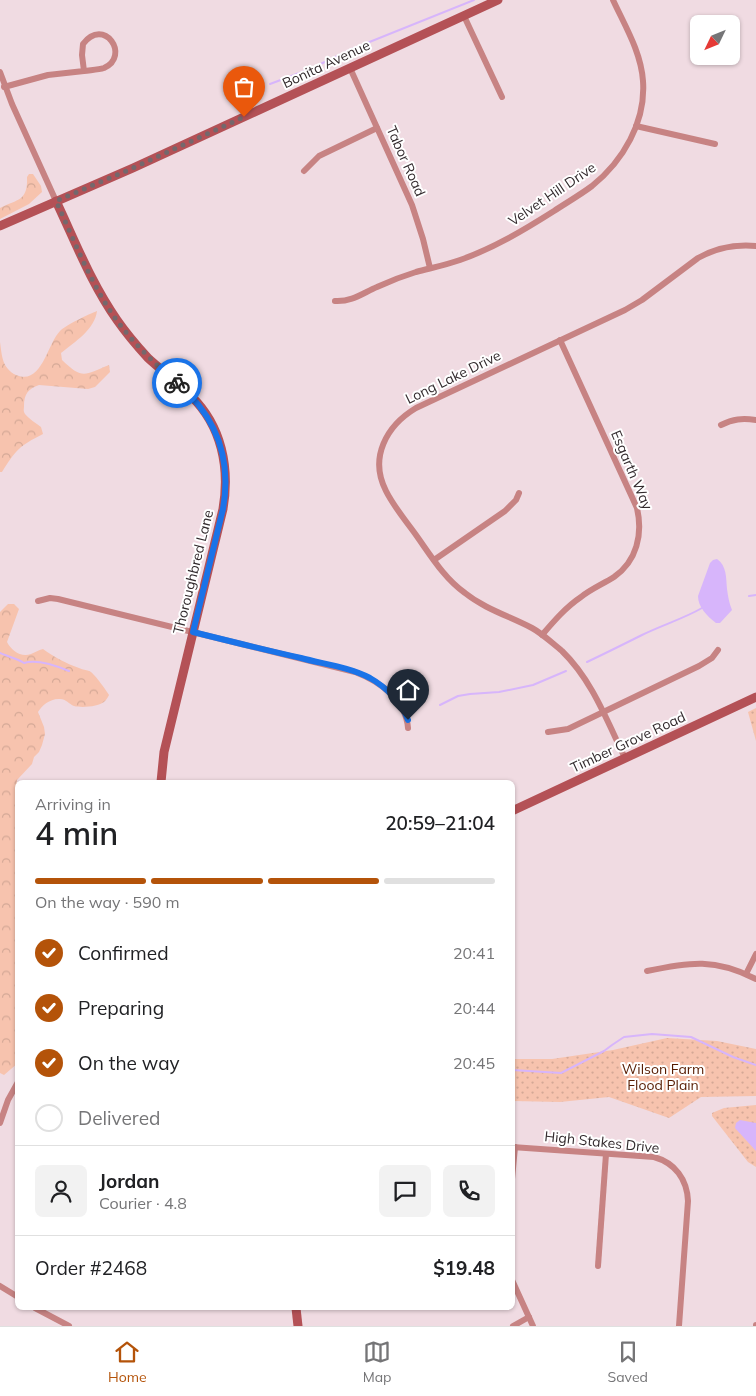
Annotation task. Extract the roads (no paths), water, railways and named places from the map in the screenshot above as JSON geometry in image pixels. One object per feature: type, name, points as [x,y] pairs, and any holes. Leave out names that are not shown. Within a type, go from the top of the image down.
[{"type":"street","name":"Bonita Avenue","points":[[0,226],[133,168],[498,0]]},
{"type":"street","name":"Velvet Hill Drive","points":[[335,302],[350,300],[389,281],[474,254],[511,237],[597,182],[611,167],[625,149],[636,126],[642,104],[642,72],[636,50],[613,0]]},
{"type":"street","points":[[464,16],[502,97]]},
{"type":"street","points":[[4,87],[41,77],[84,71],[102,68],[114,58],[115,50],[114,44],[106,36],[93,35],[83,44],[84,71]]},
{"type":"street","name":"Tabor Road","points":[[350,68],[412,205],[430,268]]},
{"type":"street","name":"Thoroughbred Lane","points":[[0,72],[4,87],[95,284],[115,318],[148,358],[193,397],[203,409],[217,435],[222,450],[225,467],[225,495],[164,752],[162,780]]},
{"type":"street","points":[[636,126],[714,144]]},
{"type":"street","points":[[304,171],[319,156],[377,128]]},
{"type":"street","name":"Long Lake Drive","points":[[625,758],[591,690],[577,668],[563,652],[526,625],[487,608],[471,598],[450,580],[434,560],[391,500],[382,482],[381,450],[389,431],[405,414],[416,408],[633,305],[706,253],[741,245],[756,246]]},
{"type":"street","name":"Esgarth Way","points":[[542,635],[570,605],[622,570],[638,546],[640,526],[637,508],[560,340]]},
{"type":"street","points":[[721,425],[739,418],[756,420]]},
{"type":"street","points":[[434,560],[505,511],[519,493]]},
{"type":"street","points":[[38,601],[50,598],[58,599],[338,667],[363,675],[391,694],[406,715],[408,728]]},
{"type":"street","points":[[548,732],[568,729],[700,666],[712,658],[718,650]]},
{"type":"street","name":"Timber Grove Road","points":[[515,811],[756,697]]},
{"type":"street","points":[[746,974],[756,954]]},
{"type":"street","points":[[647,971],[686,963],[698,963],[722,966],[756,979]]},
{"type":"street","points":[[0,1123],[8,1100],[15,1087]]},
{"type":"street","name":"High Stakes Drive","points":[[515,1147],[654,1157],[662,1159],[673,1166],[683,1178],[688,1201],[679,1326]]},
{"type":"street","points":[[598,1266],[606,1154]]},
{"type":"street","points":[[0,1286],[15,1295]]},
{"type":"street","points":[[515,1287],[533,1326]]},
{"type":"street","points":[[38,1310],[69,1326]]},
{"type":"street","points":[[296,1310],[298,1326]]},
{"type":"street","points":[[513,1326],[529,1317]]},
{"type":"waterway","points":[[270,84],[474,0]]},
{"type":"waterway","points":[[749,596],[756,595]]},
{"type":"waterway","points":[[587,662],[702,608]]},
{"type":"waterway","points":[[0,653],[24,663],[41,662],[69,671]]},
{"type":"waterway","points":[[440,705],[458,696],[499,692],[533,685],[566,671]]},
{"type":"waterway","points":[[515,1070],[561,1073],[604,1051],[624,1037],[652,1034],[691,1037],[733,1057],[756,1065]]},
{"type":"park label","name":"Wilson Farm Flood Plain","points":[[663,1078]]}]
